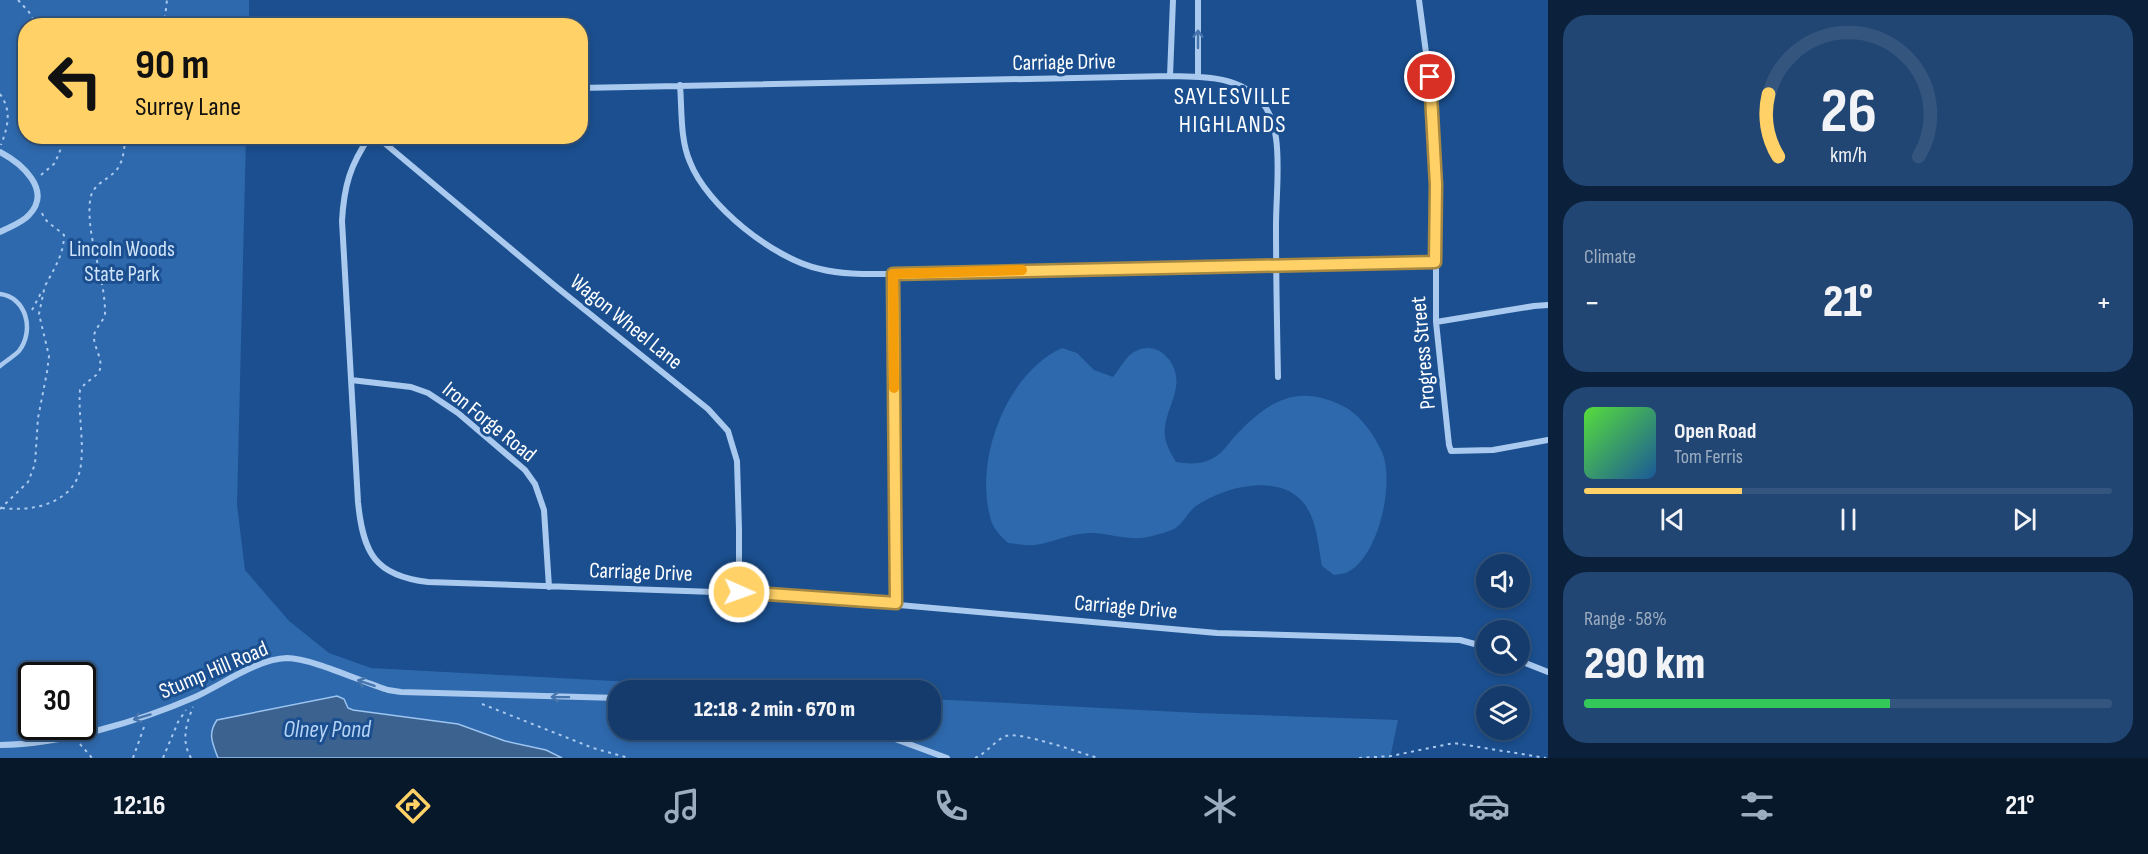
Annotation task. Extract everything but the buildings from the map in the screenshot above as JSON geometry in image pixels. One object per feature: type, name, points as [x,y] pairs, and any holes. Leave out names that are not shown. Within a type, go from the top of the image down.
[{"type":"street","points":[[1170,76],[1173,0]]},
{"type":"street","points":[[1198,0],[1198,77]]},
{"type":"street","name":"Progress Street","points":[[1419,0],[1432,98],[1436,185],[1436,322],[1451,451],[1493,450],[1548,440]]},
{"type":"street","name":"Carriage Drive","points":[[588,88],[1170,76],[1220,79],[1243,87],[1261,101],[1269,112],[1277,141],[1278,377]]},
{"type":"street","points":[[680,85],[686,149],[700,181],[716,202],[771,248],[786,257],[820,270],[860,274],[893,274],[1435,262]]},
{"type":"street","name":"Carriage Drive","points":[[365,144],[350,170],[343,197],[342,221],[359,517],[366,546],[374,559],[382,568],[396,576],[410,580],[549,587],[739,592],[896,603],[1217,633],[1460,640],[1476,644]]},
{"type":"street","name":"Wagon Wheel Lane","points":[[386,144],[554,285],[708,409],[728,431],[738,475],[739,592]]},
{"type":"street","points":[[0,151],[20,164],[33,180],[38,199],[34,210],[28,216],[0,232]]},
{"type":"street","points":[[893,274],[896,603]]},
{"type":"street","points":[[1436,322],[1548,305]]},
{"type":"street","name":"Iron Forge Road","points":[[351,380],[411,387],[428,393],[458,413],[525,470],[535,484],[544,510],[549,587]]},
{"type":"street","name":"Stump Hill Road","points":[[96,729],[150,715],[196,696],[260,664],[291,658],[388,690],[401,692],[608,698]]},
{"type":"street","points":[[1530,664],[1548,672]]},
{"type":"street","name":"Stump Hill Road","points":[[0,745],[51,740]]},
{"type":"street","points":[[898,740],[947,758]]},
{"type":"lane","points":[[0,294],[11,296],[20,304],[27,318],[25,337],[20,350],[0,366]]},
{"type":"path","points":[[18,0],[32,18]]},
{"type":"path","points":[[165,18],[168,0]]},
{"type":"path","points":[[0,94],[6,103],[8,114],[8,126],[0,151]]},
{"type":"path","points":[[33,180],[55,163],[63,144]]},
{"type":"path","points":[[1,509],[33,508],[55,502],[71,487],[81,466],[80,390],[86,381],[98,374],[100,367],[94,336],[96,328],[105,315],[102,281],[94,250],[90,201],[95,187],[117,170],[122,162],[125,144]]},
{"type":"path","points":[[27,318],[60,258],[64,246],[64,235],[44,218],[38,199]]},
{"type":"path","points":[[1,509],[28,482],[35,464],[38,418],[49,356],[39,314],[45,285]]},
{"type":"path","points":[[163,758],[178,722],[196,696]]},
{"type":"path","points":[[191,758],[186,750],[185,728],[196,696]]},
{"type":"path","points":[[475,702],[593,748],[628,758]]},
{"type":"path","points":[[133,758],[150,715]]},
{"type":"path","points":[[975,758],[1009,735],[1017,735],[1098,758]]},
{"type":"path","points":[[76,740],[92,758]]},
{"type":"path","points":[[1359,758],[1391,756],[1454,743],[1546,758]]},
{"type":"green space","name":"Lincoln Woods State Park","points":[[0,0],[249,0],[249,18],[18,18],[18,144],[246,144],[237,505],[245,570],[289,621],[329,653],[371,668],[608,681],[608,740],[941,740],[941,700],[1198,713],[1398,720],[1390,758],[0,758]]},
{"type":"green space","points":[[1062,348],[1077,353],[1094,370],[1113,377],[1134,352],[1151,348],[1166,356],[1174,370],[1176,387],[1167,418],[1165,437],[1176,462],[1196,463],[1215,457],[1249,422],[1284,399],[1310,396],[1325,399],[1348,409],[1360,419],[1375,438],[1386,465],[1387,481],[1382,517],[1368,551],[1348,572],[1334,575],[1322,566],[1314,524],[1302,501],[1291,492],[1264,485],[1221,493],[1196,506],[1174,529],[1145,538],[1086,533],[1035,545],[1008,543],[994,528],[989,512],[986,490],[987,466],[992,442],[1000,418],[1026,376],[1043,360]]},
{"type":"water","name":"Olney Pond","points":[[337,696],[344,699],[348,708],[353,710],[458,724],[505,741],[546,750],[562,758],[218,758],[212,734],[217,720]]},
{"type":"slow traffic","points":[[894,388],[893,274],[1022,270]]},
{"type":"district","name":"SAYLESVILLE HIGHLANDS","points":[[1233,110]]},
{"type":"route","points":[[739,592],[896,603],[893,274],[1435,262],[1436,185],[1430,77]]}]
